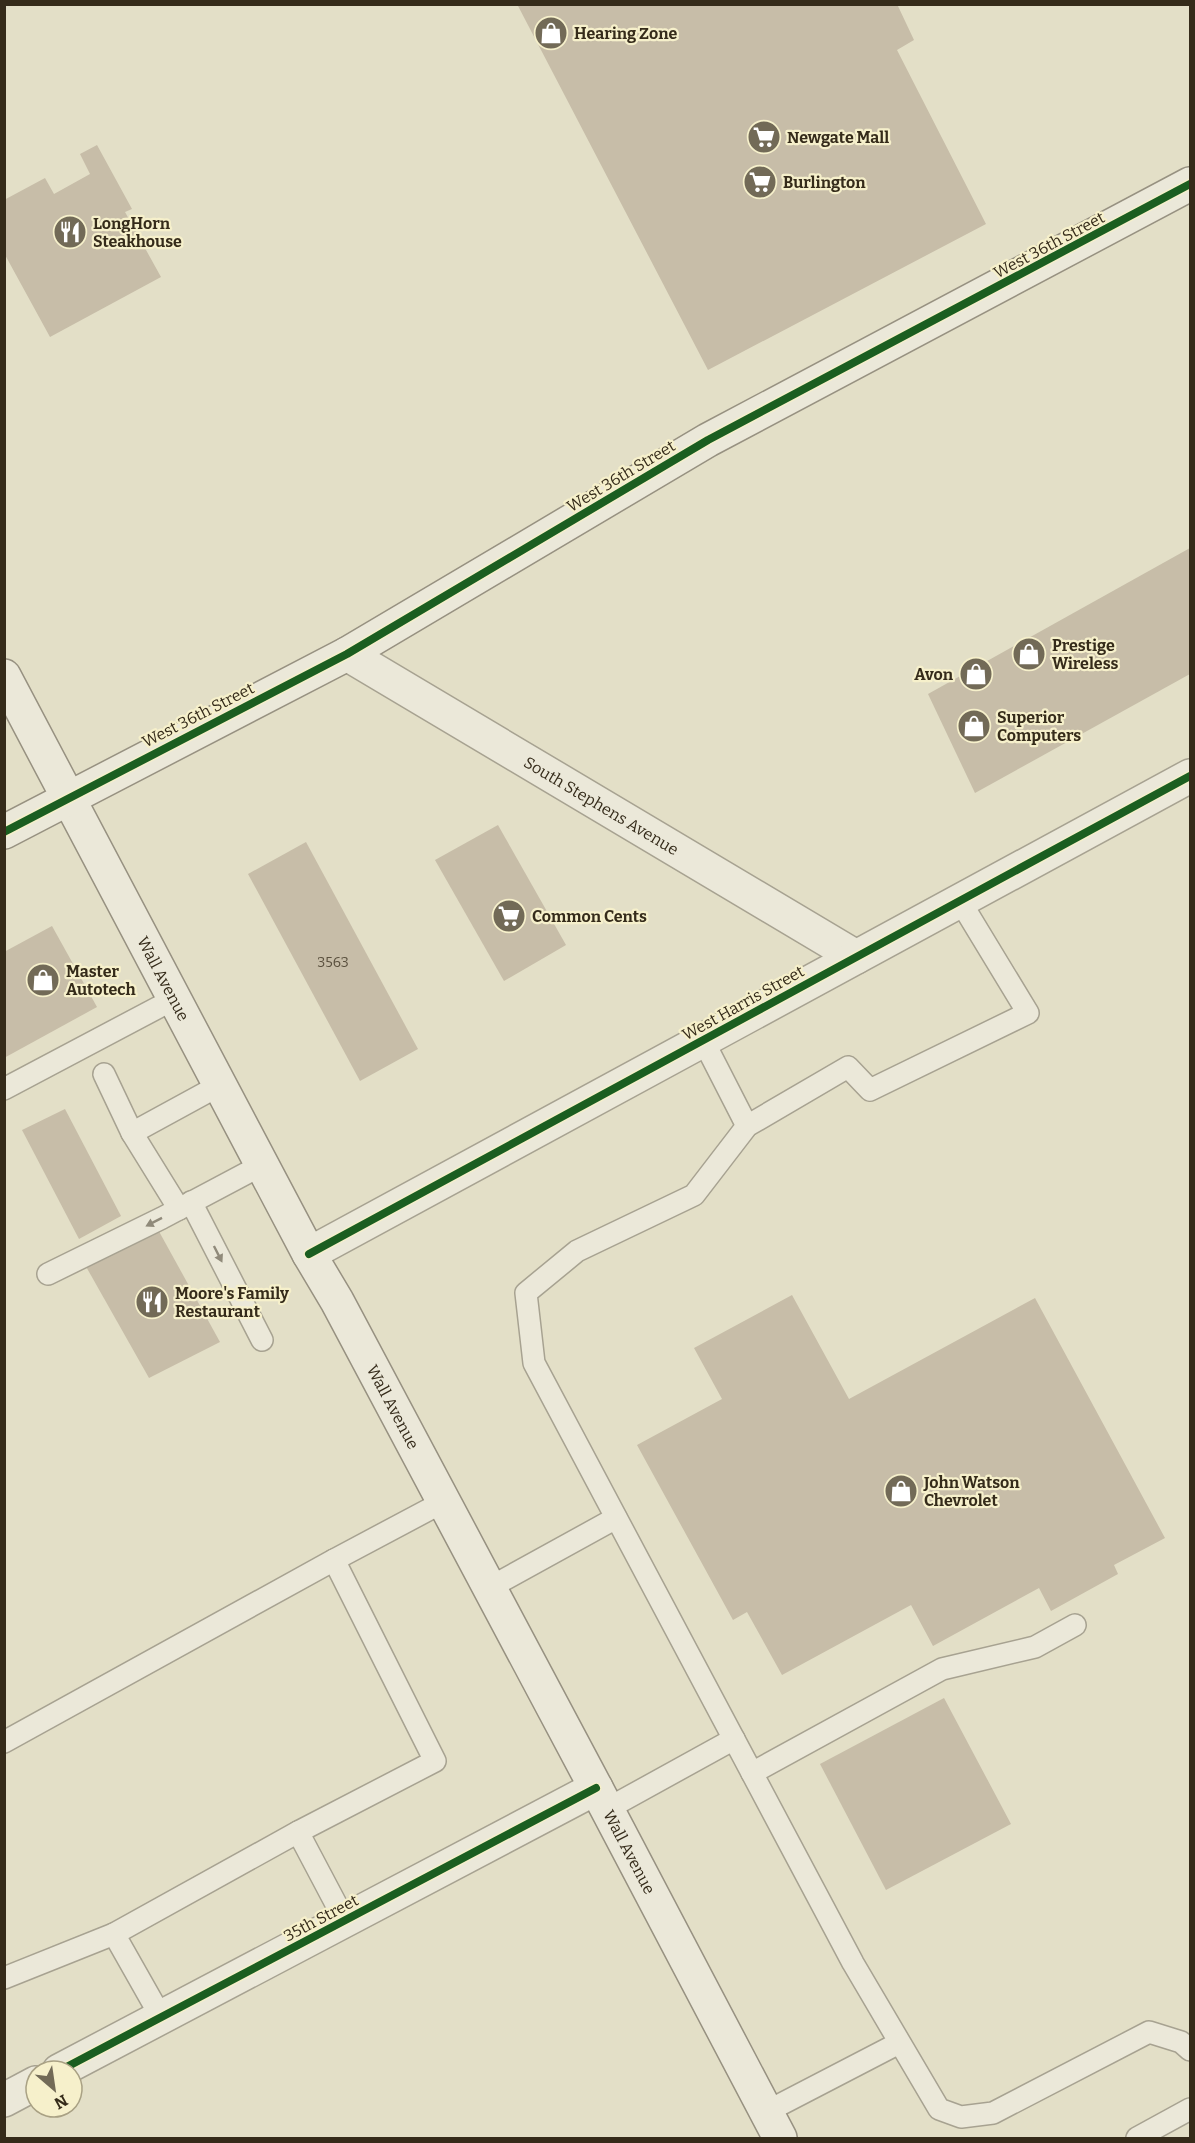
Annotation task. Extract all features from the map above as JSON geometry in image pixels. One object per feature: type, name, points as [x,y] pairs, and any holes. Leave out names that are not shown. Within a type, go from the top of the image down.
[{"type":"street","name":"West 36th Street","points":[[4,832],[347,654],[708,440],[1191,184]]},
{"type":"street","name":"South Stephens Avenue","points":[[347,654],[856,957]]},
{"type":"street","name":"Wall Avenue","points":[[4,676],[309,1254],[337,1301],[602,1798],[773,2125]]},
{"type":"street","name":"West Harris Street","points":[[309,1254],[1191,776]]},
{"type":"street","name":"35th Street","points":[[82,2059],[345,1921],[602,1798]]},
{"type":"street","points":[[4,2100],[24,2089]]},
{"type":"lane","points":[[960,901],[1028,1013],[870,1090],[848,1067],[747,1126],[694,1195],[576,1251],[526,1293],[534,1363],[853,1963],[898,2043],[939,2109],[961,2117],[993,2113],[1149,2032],[1181,2042],[1191,2050]]},
{"type":"lane","points":[[4,1089],[174,999]]},
{"type":"lane","points":[[703,1040],[747,1126]]},
{"type":"lane","points":[[104,1074],[132,1134],[185,1206],[261,1340]]},
{"type":"lane","points":[[132,1134],[220,1086]]},
{"type":"lane","points":[[48,1274],[185,1206],[262,1164]]},
{"type":"lane","points":[[4,1742],[444,1502]]},
{"type":"lane","points":[[489,1588],[616,1518]]},
{"type":"lane","points":[[4,1978],[114,1934],[298,1832],[435,1761],[334,1560]]},
{"type":"lane","points":[[752,1773],[942,1669],[1035,1647],[1075,1625]]},
{"type":"lane","points":[[602,1798],[734,1739]]},
{"type":"lane","points":[[298,1832],[345,1921]]},
{"type":"lane","points":[[114,1934],[161,2017]]},
{"type":"lane","points":[[773,2125],[898,2043]]},
{"type":"lane","points":[[1137,2139],[1191,2109]]},
{"type":"building","name":"Newgate Mall","points":[[517,4],[897,4],[914,40],[897,50],[986,224],[708,370]]},
{"type":"building","name":"LongHorn Steakhouse","points":[[97,145],[132,209],[125,212],[161,277],[50,337],[4,253],[4,200],[45,178],[54,194],[90,174],[80,154]]},
{"type":"building","points":[[1190,548],[1190,674],[975,793],[928,694]]},
{"type":"building","name":"Common Cents","points":[[498,825],[566,945],[504,981],[435,860]]},
{"type":"building","points":[[306,842],[418,1049],[360,1081],[248,874]]},
{"type":"building","name":"Master Autotech","points":[[52,926],[97,1007],[4,1058],[4,952]]},
{"type":"building","points":[[65,1109],[121,1216],[79,1239],[22,1130]]},
{"type":"building","name":"Moore's Family Restaurant","points":[[156,1226],[220,1342],[149,1378],[84,1263]]},
{"type":"building","name":"John Watson Chevrolet","points":[[792,1295],[849,1399],[1035,1298],[1165,1538],[1114,1565],[1118,1574],[1051,1611],[1039,1588],[933,1646],[911,1605],[782,1675],[747,1612],[733,1620],[637,1445],[722,1399],[694,1348]]},
{"type":"building","points":[[944,1698],[1011,1824],[886,1890],[820,1764]]},
{"type":"cycle path","points":[[4,832],[347,654],[708,440],[1190,184]]},
{"type":"cycle path","points":[[309,1254],[1190,776]]},
{"type":"cycle path","points":[[82,2059],[596,1788]]},
{"type":"place","name":"Hearing Zone","points":[[551,33]]},
{"type":"place","name":"Newgate Mall","points":[[764,137]]},
{"type":"place","name":"Burlington","points":[[760,182]]},
{"type":"place","name":"LongHorn Steakhouse","points":[[70,232]]},
{"type":"place","name":"Prestige Wireless","points":[[1029,654]]},
{"type":"place","name":"Avon","points":[[976,674]]},
{"type":"place","name":"Superior Computers","points":[[974,726]]},
{"type":"place","name":"Common Cents","points":[[509,916]]},
{"type":"place","name":"Master Autotech","points":[[43,980]]},
{"type":"place","name":"Moore's Family Restaurant","points":[[152,1302]]},
{"type":"place","name":"John Watson Chevrolet","points":[[901,1491]]}]
